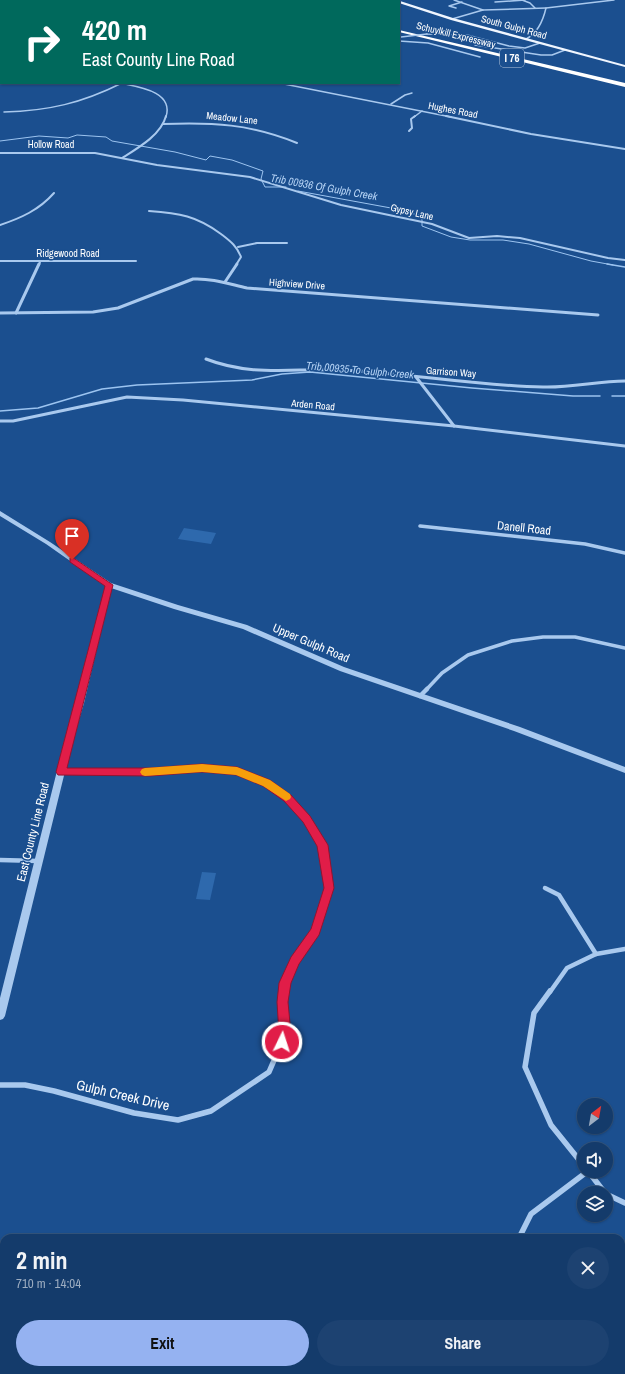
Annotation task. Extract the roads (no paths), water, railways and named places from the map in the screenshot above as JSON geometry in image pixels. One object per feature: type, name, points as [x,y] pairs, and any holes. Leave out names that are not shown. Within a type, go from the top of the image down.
[{"type":"highway","name":"Schuylkill Expressway","points":[[400,35],[563,70],[625,85]]},
{"type":"highway","name":"Schuylkill Expressway","points":[[400,35],[625,85]]},
{"type":"main road","name":"South Gulph Road","points":[[400,2],[452,19],[625,66]]},
{"type":"street","points":[[454,0],[483,10]]},
{"type":"street","points":[[522,0],[530,3],[535,8]]},
{"type":"street","points":[[495,2],[525,0]]},
{"type":"street","points":[[452,19],[483,10],[546,8],[614,0]]},
{"type":"street","points":[[573,1],[578,4]]},
{"type":"street","points":[[456,8],[450,6],[462,2]]},
{"type":"street","points":[[526,39],[534,35],[546,8]]},
{"type":"street","points":[[400,35],[467,35],[509,46],[525,48],[540,43]]},
{"type":"street","points":[[400,41],[428,43],[480,57]]},
{"type":"street","points":[[475,45],[541,55],[552,55],[565,50]]},
{"type":"street","points":[[4,112],[40,110],[69,105],[92,98],[119,84]]},
{"type":"street","points":[[122,158],[146,143],[159,132],[167,116],[167,108],[164,101],[159,96],[149,90],[125,84]]},
{"type":"street","name":"Hughes Road","points":[[283,84],[391,104],[531,134],[625,149]]},
{"type":"street","points":[[391,104],[405,95],[412,94]]},
{"type":"street","points":[[409,131],[412,128],[411,119],[422,111]]},
{"type":"street","name":"Meadow Lane","points":[[163,124],[194,123],[233,125],[264,130],[296,143]]},
{"type":"street","name":"Hollow Road","points":[[0,153],[101,153]]},
{"type":"street","name":"Gypsy Lane","points":[[101,153],[157,166],[250,177],[341,205],[432,224],[462,236],[520,238],[585,253],[625,260]]},
{"type":"street","points":[[0,225],[31,213],[43,205],[54,193]]},
{"type":"street","points":[[149,211],[177,213],[203,220],[238,247],[241,257],[225,282]]},
{"type":"street","points":[[238,247],[257,243],[287,243]]},
{"type":"street","name":"Ridgewood Road","points":[[0,261],[136,261]]},
{"type":"street","points":[[16,313],[40,262]]},
{"type":"street","name":"Highview Drive","points":[[0,313],[93,312],[118,308],[193,279],[202,278],[254,288],[598,315]]},
{"type":"street","name":"Garrison Way","points":[[206,359],[220,366],[236,369],[260,370],[304,368],[341,370],[554,387],[606,380],[625,381]]},
{"type":"street","points":[[416,377],[454,426]]},
{"type":"street","name":"Arden Road","points":[[0,421],[13,420],[127,398],[183,400],[454,426],[625,446]]},
{"type":"street","name":"Upper Gulph Road","points":[[0,513],[48,543],[109,585],[176,607],[245,627],[342,669],[517,729],[625,770]]},
{"type":"street","name":"Danell Road","points":[[420,526],[585,544],[625,553]]},
{"type":"street","name":"East County Line Road","points":[[0,1016],[109,585]]},
{"type":"street","points":[[420,696],[442,673],[468,656],[512,641],[543,637],[575,637],[625,648]]},
{"type":"street","name":"Gulph Creek Drive","points":[[0,1085],[25,1085],[54,1091],[134,1113],[178,1120],[211,1111],[269,1072],[285,1034],[282,1002],[285,983],[295,960],[316,931],[329,888],[322,845],[306,819],[288,798],[267,783],[237,771],[202,768],[142,772],[61,772]]},
{"type":"street","points":[[0,860],[38,861]]},
{"type":"street","points":[[545,888],[559,895],[596,954]]},
{"type":"street","points":[[577,1157],[551,1124],[525,1066],[534,1013],[566,968],[596,954],[625,948]]},
{"type":"street","points":[[521,1234],[531,1214],[579,1178]]},
{"type":"street","points":[[593,1178],[600,1186]]},
{"type":"street","points":[[613,1197],[625,1203]]},
{"type":"waterway","name":"Trib 00936 Of Gulph Creek","points":[[0,141],[39,136],[68,138],[77,135],[106,137],[112,141],[175,152],[206,160],[210,156],[232,160],[263,171],[261,179],[265,187],[286,187]]},
{"type":"waterway","name":"Trib 00936 Of Gulph Creek","points":[[298,191],[391,208],[422,216],[422,226],[451,237],[470,240],[503,240],[529,244],[591,261],[613,265]]},
{"type":"waterway","name":"Trib 00936 Of Gulph Creek","points":[[607,264],[613,265]]},
{"type":"waterway","name":"Trib 00936 Of Gulph Creek","points":[[613,265],[625,267]]},
{"type":"waterway","name":"Trib 00935 To Gulph Creek","points":[[0,411],[38,408],[102,389],[137,385],[252,380],[282,374],[310,372],[472,388],[573,396],[600,396]]},
{"type":"waterway","name":"Trib 00935 To Gulph Creek","points":[[612,396],[625,396]]}]
